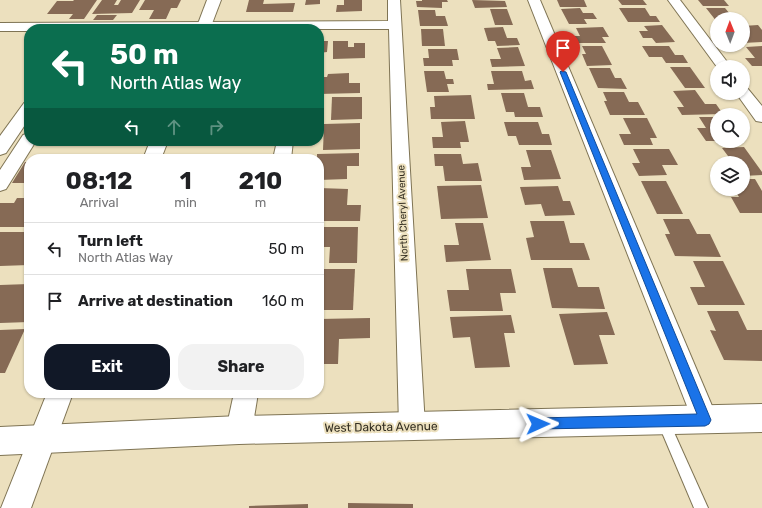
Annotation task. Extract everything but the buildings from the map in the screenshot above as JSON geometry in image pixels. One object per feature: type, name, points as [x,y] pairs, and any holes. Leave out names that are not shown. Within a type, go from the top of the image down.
[{"type":"street","points":[[204,24],[214,0]]},
{"type":"street","name":"North Cheryl Avenue","points":[[394,0],[412,426]]},
{"type":"street","points":[[534,0],[705,420]]},
{"type":"street","points":[[674,0],[719,60]]},
{"type":"street","points":[[324,26],[396,25]]},
{"type":"street","points":[[0,26],[24,26]]},
{"type":"street","points":[[0,34],[24,34]]},
{"type":"street","points":[[749,100],[762,117]]},
{"type":"street","points":[[0,149],[24,114]]},
{"type":"street","points":[[0,184],[24,146]]},
{"type":"street","points":[[16,508],[58,398]]},
{"type":"street","points":[[239,430],[245,398]]},
{"type":"street","name":"West Dakota Avenue","points":[[0,441],[239,430],[762,418]]},
{"type":"lane","points":[[664,421],[701,508]]},
{"type":"route","points":[[538,424],[705,420],[563,72]]}]
